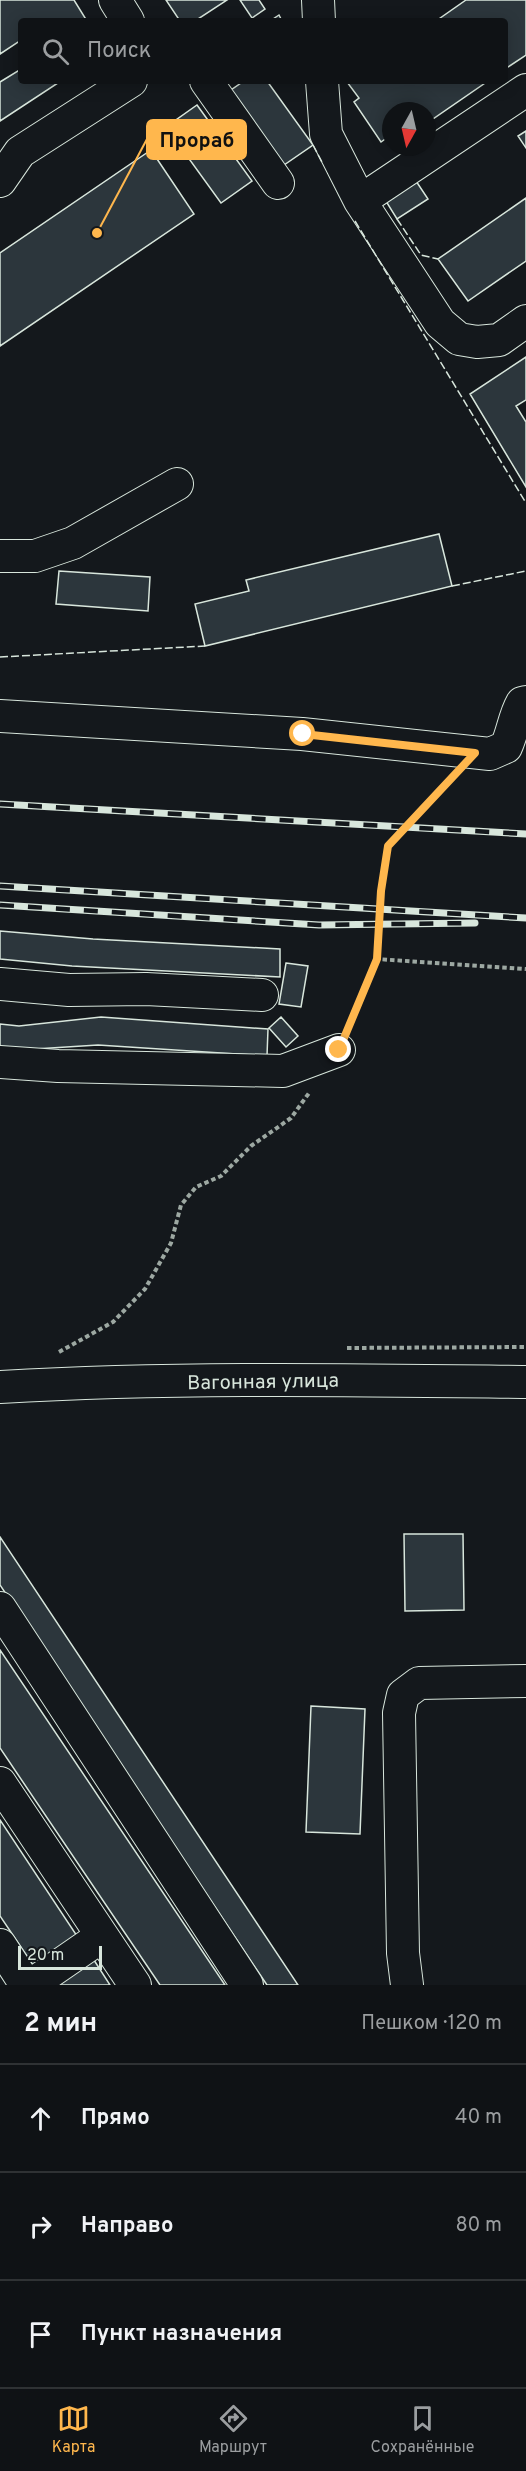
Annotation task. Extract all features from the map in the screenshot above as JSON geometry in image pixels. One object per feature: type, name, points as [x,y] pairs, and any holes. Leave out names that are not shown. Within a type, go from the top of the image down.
[{"type":"street","points":[[115,0],[126,18]]},
{"type":"street","points":[[318,0],[319,18]]},
{"type":"street","points":[[0,181],[20,152],[126,84]]},
{"type":"street","points":[[208,84],[278,183]]},
{"type":"street","points":[[322,84],[326,134],[360,201],[440,323],[459,339],[477,342],[499,340],[526,321]]},
{"type":"street","points":[[360,201],[526,90]]},
{"type":"street","points":[[0,556],[35,556],[73,543],[177,484]]},
{"type":"street","points":[[0,716],[303,734],[490,754],[506,747],[514,731],[516,715],[522,703],[526,702]]},
{"type":"street","points":[[0,984],[69,990],[146,989],[262,995]]},
{"type":"street","points":[[0,1062],[58,1066],[283,1071],[339,1050]]},
{"type":"street","name":"Вагонная улица","points":[[0,1387],[54,1384],[347,1380],[526,1382]]},
{"type":"street","points":[[0,1608],[247,1985]]},
{"type":"street","points":[[407,1985],[403,1953],[399,1713],[403,1695],[419,1683],[526,1681]]},
{"type":"street","points":[[0,1783],[135,1985]]},
{"type":"street","points":[[0,1945],[28,1985],[102,1936]]},
{"type":"path","points":[[339,1050],[377,959],[381,891],[388,846],[475,753]]},
{"type":"path","points":[[377,959],[526,969]]},
{"type":"path","points":[[59,1352],[113,1322],[145,1289],[171,1243],[181,1205],[196,1187],[221,1176],[251,1146],[291,1118],[312,1089]]},
{"type":"building","points":[[0,0],[74,0],[85,18],[18,18],[18,42],[0,54]]},
{"type":"building","points":[[166,0],[227,0],[200,18],[178,18]]},
{"type":"building","points":[[240,0],[259,0],[265,9],[252,18]]},
{"type":"building","points":[[466,0],[526,0],[526,55],[508,67],[508,18],[440,18]]},
{"type":"building","points":[[18,71],[18,84],[56,84],[0,121],[0,82]]},
{"type":"building","points":[[240,84],[269,84],[313,145],[284,165],[231,90]]},
{"type":"building","points":[[348,84],[484,84],[436,117],[436,102],[382,102],[381,142],[354,102],[359,98]]},
{"type":"building","points":[[197,105],[252,181],[221,203],[166,127]]},
{"type":"building","points":[[526,131],[526,148],[518,136]]},
{"type":"building","points":[[151,150],[194,214],[0,346],[0,253]]},
{"type":"building","points":[[414,178],[428,199],[397,219],[384,198]]},
{"type":"building","points":[[526,198],[526,261],[468,301],[438,259]]},
{"type":"building","points":[[526,357],[526,400],[516,406],[526,422],[526,487],[470,394]]},
{"type":"building","points":[[439,534],[452,586],[205,646],[195,604],[249,591],[246,580]]},
{"type":"building","points":[[59,571],[150,577],[148,611],[56,604]]},
{"type":"building","points":[[0,931],[93,939],[280,949],[280,977],[72,966],[0,959]]},
{"type":"building","points":[[286,963],[308,966],[301,1007],[279,1004]]},
{"type":"building","points":[[101,1017],[268,1029],[267,1056],[98,1045],[19,1050],[0,1048],[0,1024],[19,1026]]},
{"type":"building","points":[[281,1017],[298,1036],[286,1047],[269,1028]]},
{"type":"building","points":[[404,1534],[463,1534],[464,1610],[405,1611]]},
{"type":"building","points":[[0,1537],[298,1985],[267,1985],[0,1585]]},
{"type":"building","points":[[0,1650],[225,1985],[160,1985],[0,1748]]},
{"type":"building","points":[[311,1706],[365,1709],[360,1834],[306,1832]]},
{"type":"building","points":[[0,1820],[79,1939],[35,1968],[0,1916]]},
{"type":"building","points":[[92,1957],[110,1985],[49,1985]]},
{"type":"railway","points":[[0,804],[526,834]]},
{"type":"railway","points":[[0,886],[526,918]]},
{"type":"railway","points":[[0,905],[319,925],[475,923]]},
{"type":"fence","points":[[313,145],[323,164]]},
{"type":"fence","points":[[397,219],[421,255],[438,259]]},
{"type":"fence","points":[[355,221],[526,503]]},
{"type":"fence","points":[[452,586],[526,571]]},
{"type":"fence","points":[[0,657],[205,646]]},
{"type":"place","name":"Прораб","points":[[97,233]]},
{"type":"route","points":[[303,734],[475,753],[388,846],[381,891],[377,959],[339,1050]]}]
